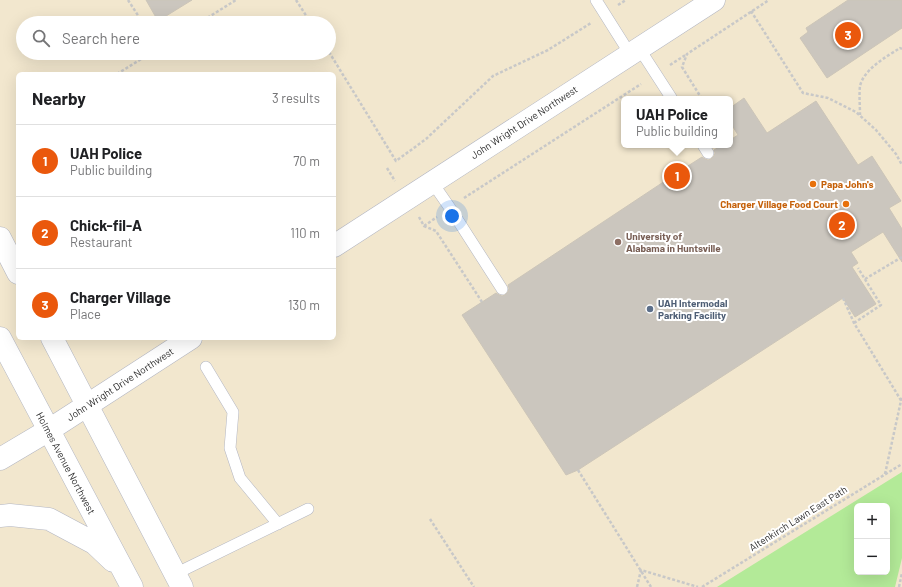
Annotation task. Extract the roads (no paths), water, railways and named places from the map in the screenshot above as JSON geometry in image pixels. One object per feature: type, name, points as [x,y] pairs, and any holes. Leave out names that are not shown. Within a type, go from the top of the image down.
[{"type":"main road","name":"John Wright Drive Northwest","points":[[336,245],[714,0]]},
{"type":"main road","points":[[0,238],[16,268]]},
{"type":"main road","name":"Holmes Avenue Northwest","points":[[0,338],[128,579]]},
{"type":"main road","points":[[53,340],[178,580]]},
{"type":"main road","name":"John Wright Drive Northwest","points":[[0,458],[49,430],[188,340]]},
{"type":"main road","points":[[0,516],[10,515],[48,519],[94,543],[128,579]]},
{"type":"lane","points":[[596,0],[605,14],[656,74],[670,96]]},
{"type":"lane","points":[[432,182],[502,289]]},
{"type":"lane","points":[[206,367],[233,412],[230,448],[240,478],[278,524]]},
{"type":"lane","points":[[178,580],[278,524],[308,509]]},
{"type":"place","name":"Charger Village","points":[[848,35]]},
{"type":"place","name":"UAH Police","points":[[677,176]]},
{"type":"place","name":"Papa John's","points":[[813,184]]},
{"type":"place","name":"Charger Village Food Court","points":[[846,204]]},
{"type":"place","name":"Chick-fil-A","points":[[842,225]]},
{"type":"place","name":"University of Alabama in Huntsville","points":[[618,242]]},
{"type":"place","name":"UAH Intermodal Parking Facility","points":[[650,309]]}]
